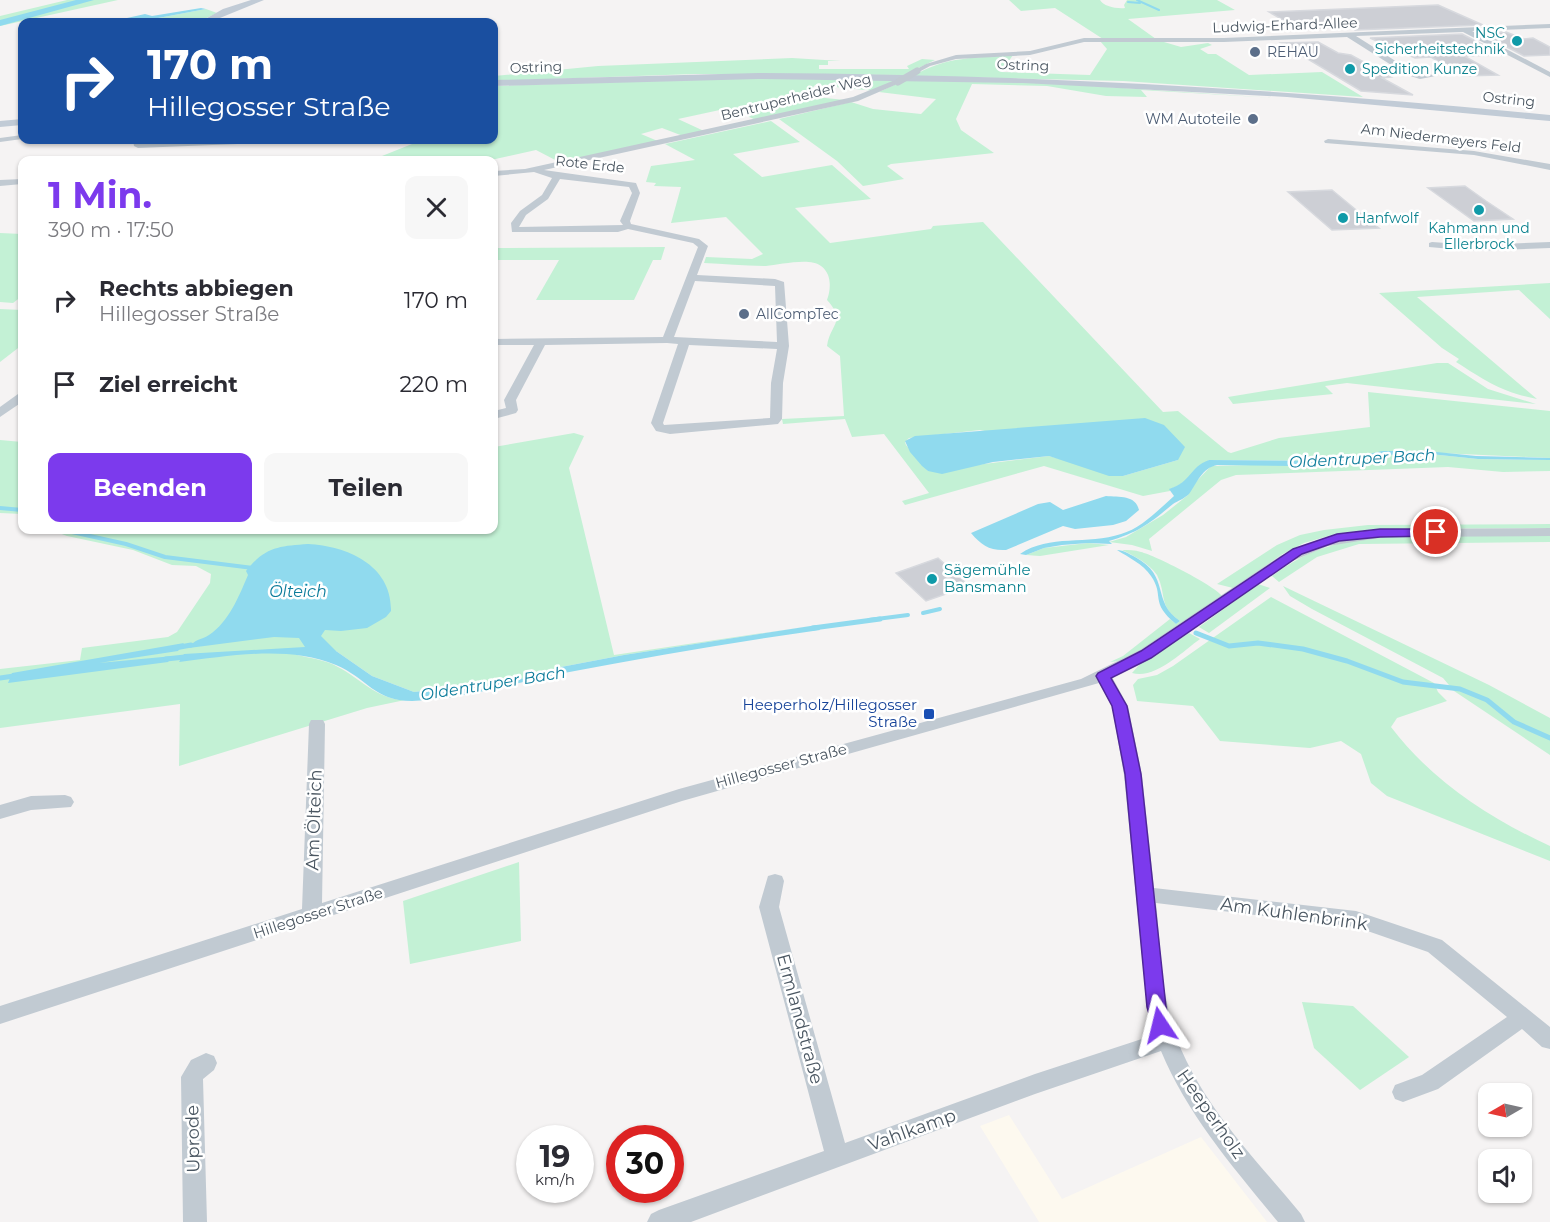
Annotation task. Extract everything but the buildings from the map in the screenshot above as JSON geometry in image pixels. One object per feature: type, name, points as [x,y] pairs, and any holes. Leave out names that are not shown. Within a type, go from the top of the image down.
[{"type":"main road","points":[[212,18],[260,0]]},
{"type":"main road","name":"Ostring","points":[[498,83],[751,76],[1002,79],[1256,92],[1550,118]]},
{"type":"main road","points":[[0,124],[18,122]]},
{"type":"street","name":"Ludwig-Erhard-Allee","points":[[1172,41],[1173,44],[1185,45],[1200,40],[1550,26]]},
{"type":"street","points":[[1466,30],[1550,75]]},
{"type":"street","points":[[1350,35],[1403,69]]},
{"type":"street","name":"Bentruperheider Weg","points":[[498,173],[512,174],[536,170],[855,99],[950,58],[1037,52],[1084,40],[1172,41]]},
{"type":"street","name":"Am Niedermeyers Feld","points":[[1328,141],[1350,141],[1474,153],[1550,166]]},
{"type":"street","points":[[138,144],[138,146],[189,144]]},
{"type":"street","name":"Rote Erde","points":[[536,170],[543,174],[633,185],[636,193],[626,221],[628,226]]},
{"type":"street","points":[[558,176],[545,197],[523,213],[514,225],[516,230],[618,229],[628,226],[700,243],[703,249],[667,340]]},
{"type":"street","points":[[0,183],[18,182]]},
{"type":"street","points":[[1432,245],[1478,248],[1550,245]]},
{"type":"street","points":[[685,341],[657,423],[660,428],[670,430],[706,428],[765,423],[776,419],[777,383],[783,346],[780,284],[692,278]]},
{"type":"street","points":[[498,342],[667,340],[783,346]]},
{"type":"street","points":[[498,414],[512,410],[510,400],[541,342]]},
{"type":"street","points":[[0,413],[18,400]]},
{"type":"street","name":"Hillegosser Straße","points":[[0,1016],[713,784],[1074,687],[1103,676],[1146,654],[1285,559],[1337,538],[1394,532],[1550,532]]},
{"type":"street","name":"Heeperholz","points":[[1103,676],[1120,706],[1133,774],[1156,1007],[1166,1040],[1185,1082],[1198,1102],[1293,1222]]},
{"type":"street","name":"Am Ölteich","points":[[312,915],[316,724]]},
{"type":"street","points":[[0,812],[31,803],[65,801]]},
{"type":"street","name":"Ermlandstraße","points":[[775,881],[769,907],[837,1157]]},
{"type":"street","name":"Am Kuhlenbrink","points":[[1145,894],[1366,922],[1435,946],[1550,1040]]},
{"type":"street","points":[[1403,1092],[1430,1082],[1523,1017]]},
{"type":"street","name":"Vahlkamp","points":[[659,1222],[697,1215],[837,1157],[1035,1084],[1166,1040]]},
{"type":"street","name":"Uprode","points":[[195,1222],[192,1077],[199,1067],[206,1063]]},
{"type":"shaded area","points":[[1009,1115],[1062,1199],[1201,1137],[1267,1222],[1039,1222],[980,1126]]},
{"type":"green space","points":[[67,0],[118,0],[36,18],[18,18],[18,22],[0,26],[0,16]]},
{"type":"green space","points":[[1009,0],[1100,0],[1107,5],[1125,8],[1127,0],[1217,0],[1235,10],[1128,19],[1156,39],[1103,39],[1055,8],[1021,11]]},
{"type":"green space","points":[[206,9],[217,13],[206,18],[158,18]]},
{"type":"green space","points":[[1100,41],[1164,42],[1181,47],[1208,43],[1212,45],[1200,49],[1208,54],[1216,54],[1249,75],[1322,72],[1363,97],[1123,81],[913,76],[925,69],[949,61],[1013,55],[1001,72],[1090,75],[1107,49]]},
{"type":"green space","points":[[792,58],[841,61],[828,61],[828,65],[819,65],[819,69],[909,69],[907,66],[922,59],[935,60],[904,75],[694,74],[498,81],[498,76],[598,66]]},
{"type":"green space","points":[[727,78],[899,79],[876,91],[815,85],[806,96],[845,100],[756,120],[729,108],[678,119],[704,131],[683,136],[662,128],[641,134],[660,142],[561,163],[536,150],[498,158],[498,156],[382,156],[412,144],[498,144],[498,86]]},
{"type":"green space","points":[[907,79],[1046,83],[1277,98],[1141,90],[1147,97],[1106,96],[1047,86],[972,84],[956,119],[961,130],[994,153],[891,164],[887,166],[904,179],[863,186],[837,161],[779,119],[851,102],[873,109],[921,114],[936,99],[879,92]]},
{"type":"green space","points":[[771,121],[800,142],[733,154],[762,177],[832,165],[871,199],[795,208],[830,243],[931,229],[933,226],[983,222],[1163,412],[1178,411],[1228,452],[1279,438],[1370,427],[1368,392],[1550,411],[1550,458],[1396,451],[1338,461],[1209,460],[1170,491],[1143,496],[1044,466],[905,505],[902,501],[929,493],[884,434],[852,437],[845,419],[783,424],[782,419],[844,416],[840,356],[827,346],[837,318],[833,307],[827,300],[830,287],[825,269],[810,262],[766,266],[704,263],[706,257],[752,259],[763,254],[726,217],[671,223],[681,187],[654,186],[656,183],[646,182],[651,166],[695,160],[665,144]],"holes":[[[980,430],[1178,460],[1123,476],[1049,456],[928,471],[905,442],[909,438]]]},
{"type":"green space","points":[[0,233],[18,234],[18,299],[13,303],[0,302]]},
{"type":"green space","points":[[665,247],[661,260],[653,260],[634,300],[536,300],[559,260],[498,260],[498,248]]},
{"type":"green space","points":[[1550,283],[1550,319],[1519,290],[1417,297],[1537,399],[1503,389],[1456,362],[1459,359],[1442,348],[1379,293]]},
{"type":"green space","points":[[0,309],[18,310],[18,348],[0,362]]},
{"type":"green space","points":[[1448,363],[1488,389],[1536,404],[1347,383],[1325,386],[1333,394],[1233,404],[1228,397]]},
{"type":"green space","points":[[574,433],[584,436],[569,468],[614,655],[817,625],[624,655],[561,667],[521,679],[414,692],[372,676],[336,651],[297,655],[333,665],[386,697],[405,700],[367,708],[179,766],[180,704],[0,728],[0,669],[80,660],[82,648],[168,637],[177,632],[210,583],[211,574],[196,566],[172,565],[133,550],[62,534],[498,534],[498,446]]},
{"type":"green space","points":[[0,440],[18,442],[18,514],[0,513]]},
{"type":"green space","points":[[1430,454],[1478,459],[1550,460],[1550,471],[1503,472],[1448,467],[1236,475],[1221,480],[1149,539],[1152,551],[1109,542],[1126,537],[1163,515],[1188,495],[1192,486],[1211,466],[1340,463],[1385,455]]},
{"type":"green space","points":[[1550,524],[1550,528],[1374,529],[1332,535],[1304,543],[1281,555],[1233,588],[1217,584],[1277,545],[1300,535],[1324,530],[1368,525]]},
{"type":"green space","points":[[1396,536],[1550,536],[1550,542],[1359,544],[1317,557],[1279,582],[1272,576],[1301,558],[1331,546],[1362,539]]},
{"type":"green space","points":[[1088,543],[1109,545],[1040,556],[1026,555],[1044,548]]},
{"type":"green space","points":[[1122,550],[1148,554],[1197,579],[1223,597],[1151,646],[1121,660],[1110,662],[1123,656],[1170,619],[1176,624],[1180,621],[1173,616],[1166,605],[1160,582],[1154,571],[1141,560]]},
{"type":"green space","points":[[1258,584],[1270,588],[1209,633],[1199,627]]},
{"type":"green space","points":[[1283,586],[1489,685],[1550,718],[1550,755],[1454,691],[1443,678],[1312,609],[1290,596]]},
{"type":"green space","points":[[1271,597],[1434,683],[1438,692],[1447,701],[1397,718],[1391,727],[1425,764],[1463,796],[1505,823],[1550,846],[1550,861],[1387,796],[1371,783],[1361,754],[1341,741],[1310,748],[1220,741],[1193,706],[1137,701],[1133,685],[1138,679],[1157,675],[1173,666]]},
{"type":"green space","points":[[1189,633],[1200,639],[1159,668],[1141,674],[1132,673],[1140,664]]},
{"type":"green space","points":[[519,862],[521,941],[410,964],[403,901]]},
{"type":"green space","points":[[1302,1002],[1353,1006],[1409,1057],[1360,1090],[1314,1048]]},
{"type":"water","points":[[206,9],[158,18],[127,18],[145,14],[152,16]]},
{"type":"water","points":[[1145,418],[1164,425],[1185,447],[1178,460],[1123,476],[1109,476],[1049,456],[993,462],[942,474],[928,471],[922,466],[910,452],[905,441],[915,436]]},
{"type":"water","points":[[1382,451],[1427,451],[1476,456],[1550,458],[1550,460],[1478,459],[1430,454],[1385,455],[1359,461],[1292,466],[1217,465],[1207,469],[1189,494],[1143,527],[1109,541],[1112,544],[1062,545],[1044,548],[1026,555],[1020,554],[1043,544],[1108,537],[1136,528],[1174,496],[1169,489],[1177,486],[1198,466],[1209,460],[1338,461]]},
{"type":"water","points":[[1106,496],[1131,499],[1139,510],[1126,521],[1113,525],[1075,529],[1063,526],[1006,550],[986,546],[971,533],[1038,504],[1050,502],[1063,510]]},
{"type":"water","name":"Ölteich","points":[[308,544],[338,549],[365,561],[384,581],[389,595],[391,611],[386,617],[367,628],[325,630],[321,636],[336,651],[372,676],[414,692],[521,679],[561,667],[624,655],[817,625],[820,630],[628,661],[450,697],[412,701],[388,697],[347,670],[298,655],[238,655],[179,662],[184,654],[305,647],[299,638],[274,637],[189,648],[193,643],[216,630],[222,623],[233,608],[248,575],[246,571],[253,563],[273,549]]},
{"type":"water","points":[[1117,550],[1124,551],[1146,564],[1153,572],[1166,606],[1171,614],[1180,621],[1176,624],[1163,610],[1155,583],[1148,572]]},
{"type":"water","points":[[184,643],[178,651],[99,663],[173,656],[168,662],[8,683],[12,673]]},
{"type":"waterway","points":[[19,18],[89,0]]},
{"type":"waterway","points":[[1137,0],[1159,10]]},
{"type":"waterway","points":[[1128,2],[1140,3]]},
{"type":"waterway","points":[[0,23],[18,18]]},
{"type":"waterway","name":"Oldentruper Bach","points":[[0,508],[18,510]]},
{"type":"waterway","name":"Oldentruper Bach","points":[[81,534],[126,544],[165,557],[253,568]]},
{"type":"waterway","name":"Oldentruper Bach","points":[[923,613],[940,609]]},
{"type":"waterway","name":"Oldentruper Bach","points":[[869,620],[908,615]]},
{"type":"waterway","name":"Oldentruper Bach","points":[[813,628],[880,619]]},
{"type":"waterway","points":[[1196,633],[1229,646],[1258,643],[1303,649],[1347,661],[1403,682],[1460,689],[1487,700],[1514,722],[1550,738]]},
{"type":"waterway","points":[[175,648],[191,645]]},
{"type":"waterway","points":[[166,659],[185,657]]},
{"type":"waterway","points":[[0,678],[14,676]]},
{"type":"place","name":"NSC Sicherheitstechnik","points":[[1517,41]]},
{"type":"place","name":"REHAU","points":[[1255,52]]},
{"type":"place","name":"Spedition Kunze","points":[[1350,69]]},
{"type":"place","name":"WM Autoteile","points":[[1253,119]]},
{"type":"place","name":"Kahmann und Ellerbrock","points":[[1479,210]]},
{"type":"place","name":"Hanfwolf","points":[[1343,218]]},
{"type":"place","name":"AllCompTec","points":[[744,314]]},
{"type":"place","name":"Sägemühle Bansmann","points":[[932,579]]},
{"type":"place","name":"Heeperholz/Hillegosser Straße","points":[[929,714]]},
{"type":"route","points":[[1160,1025],[1156,1007],[1133,774],[1120,706],[1103,676],[1146,654],[1298,552],[1337,538],[1394,532],[1436,532]]}]
